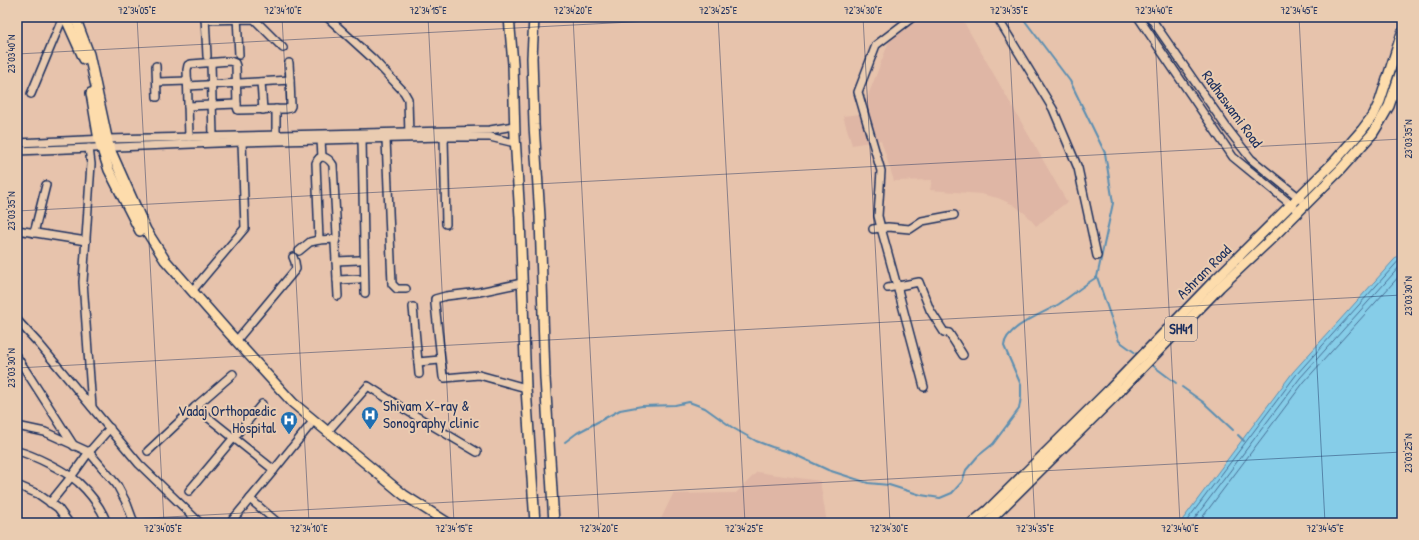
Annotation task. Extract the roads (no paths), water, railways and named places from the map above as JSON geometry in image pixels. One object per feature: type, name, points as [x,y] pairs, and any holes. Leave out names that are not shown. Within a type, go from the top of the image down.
[{"type":"main road","points":[[64,17],[83,56],[104,143],[146,230],[165,260],[236,341],[294,403],[404,495],[448,523]]},
{"type":"main road","points":[[75,17],[89,54],[109,170],[141,232],[161,263],[225,338],[290,407],[401,499],[438,523]]},
{"type":"main road","points":[[509,17],[513,64],[514,126],[520,218],[526,388],[535,523]]},
{"type":"main road","points":[[534,17],[532,58],[534,117],[540,217],[545,371],[554,523]]},
{"type":"main road","name":"Ashram Road","points":[[972,523],[988,510],[1110,389],[1214,281],[1334,162],[1374,114],[1380,101],[1402,33]]},
{"type":"main road","name":"Ashram Road","points":[[987,523],[1116,395],[1220,288],[1340,170],[1373,133],[1382,120],[1389,106],[1402,68]]},
{"type":"main road","points":[[1374,114],[1382,120]]},
{"type":"street","points":[[31,94],[64,17]]},
{"type":"street","points":[[328,17],[372,58],[404,92],[408,99],[409,135]]},
{"type":"street","points":[[913,17],[876,45],[858,92],[881,171],[877,228],[897,286],[924,387]]},
{"type":"street","points":[[997,17],[1053,109],[1078,168],[1098,256]]},
{"type":"street","name":"Radhaswami Road","points":[[1138,17],[1233,157],[1299,211]]},
{"type":"street","name":"Radhaswami Road","points":[[1150,17],[1227,128],[1251,159],[1307,204]]},
{"type":"street","points":[[237,18],[239,55]]},
{"type":"street","points":[[213,136],[212,85],[205,19],[254,19],[283,48]]},
{"type":"street","points":[[189,137],[188,65],[209,60],[233,61],[235,63],[238,110],[263,110],[290,108],[289,63]]},
{"type":"street","points":[[156,66],[157,97]]},
{"type":"street","points":[[157,82],[212,85],[290,80]]},
{"type":"street","points":[[261,82],[263,110]]},
{"type":"street","points":[[188,106],[237,104]]},
{"type":"street","points":[[276,109],[276,135]]},
{"type":"street","points":[[17,143],[242,142],[386,139],[409,135],[490,130],[514,126]]},
{"type":"street","points":[[17,151],[89,148],[104,143],[213,136],[409,135],[490,137],[515,143]]},
{"type":"street","points":[[444,137],[446,224]]},
{"type":"street","points":[[362,139],[365,293]]},
{"type":"street","points":[[386,139],[392,284],[397,289],[406,289]]},
{"type":"street","points":[[321,140],[322,157]]},
{"type":"street","points":[[192,291],[245,228],[242,142]]},
{"type":"street","points":[[89,148],[91,164],[83,282],[92,407]]},
{"type":"street","points":[[319,240],[316,163],[318,159],[326,157],[330,160],[332,165],[337,235],[335,239],[338,296]]},
{"type":"street","points":[[34,233],[46,185]]},
{"type":"street","points":[[877,228],[910,229],[922,221],[954,215]]},
{"type":"street","points":[[17,230],[86,241]]},
{"type":"street","points":[[299,251],[310,242],[335,239]]},
{"type":"street","points":[[236,341],[296,268],[293,257]]},
{"type":"street","points":[[336,260],[359,260]]},
{"type":"street","points":[[337,280],[359,279]]},
{"type":"street","points":[[888,288],[919,282],[930,310],[944,332],[949,333],[963,355]]},
{"type":"street","points":[[522,283],[435,299],[441,375],[445,378],[479,375],[526,388]]},
{"type":"street","points":[[413,307],[419,374]]},
{"type":"street","points":[[17,320],[40,345],[139,464],[200,523]]},
{"type":"street","points":[[17,357],[74,446]]},
{"type":"street","points":[[418,362],[440,360]]},
{"type":"street","points":[[148,452],[195,407],[233,374]]},
{"type":"street","points":[[328,431],[368,386],[477,452]]},
{"type":"street","points":[[189,491],[262,404]]},
{"type":"street","points":[[195,407],[274,470]]},
{"type":"street","points":[[230,523],[311,424]]},
{"type":"street","points":[[17,426],[45,432],[89,452],[117,485],[127,504],[134,523]]},
{"type":"street","points":[[50,503],[89,452],[110,428]]},
{"type":"street","points":[[17,451],[26,453],[43,461],[78,482],[94,500],[107,523]]},
{"type":"street","points":[[17,485],[38,494],[58,508],[69,523]]},
{"type":"street","points":[[250,499],[278,523]]},
{"type":"water","points":[[1402,251],[1402,523],[1180,523],[1293,372]]},
{"type":"waterway","points":[[1022,17],[1070,81],[1105,153],[1113,203],[1097,277],[1119,341],[1137,354]]},
{"type":"waterway","points":[[565,442],[577,433],[620,410],[642,406],[675,405],[689,402],[705,408],[733,428],[756,441],[789,452],[828,470],[868,483],[889,485],[921,495],[940,498],[952,493],[962,482],[966,470],[978,456],[993,444],[1019,409],[1021,385],[1004,346],[1006,339],[1026,321],[1059,304],[1097,277]]},
{"type":"waterway","points":[[1152,365],[1176,383]]},
{"type":"waterway","points":[[1182,387],[1203,402],[1233,430]]},
{"type":"waterway","points":[[1238,435],[1244,441]]},
{"type":"place","name":"Shivam X-ray & Sonography clinic","points":[[370,430]]},
{"type":"place","name":"Vadaj Orthopaedic Hospital","points":[[289,435]]}]
